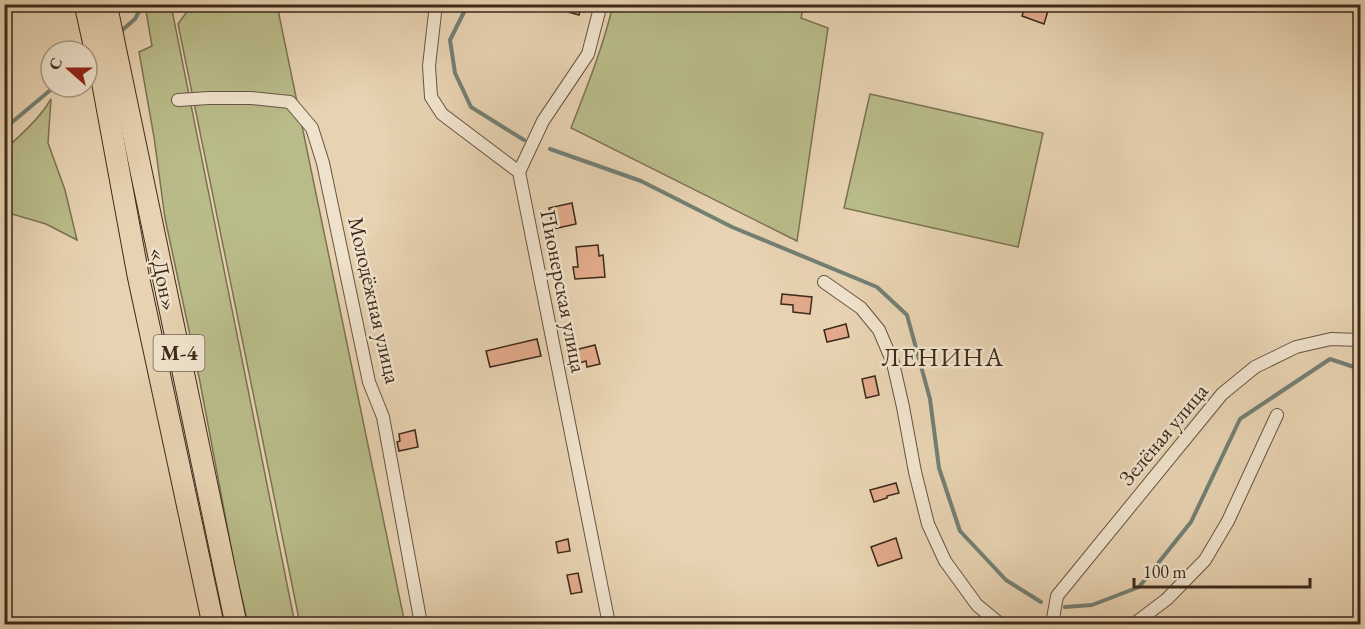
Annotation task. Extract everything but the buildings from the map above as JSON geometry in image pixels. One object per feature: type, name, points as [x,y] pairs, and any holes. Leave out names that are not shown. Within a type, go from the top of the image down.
[{"type":"highway","points":[[86,39],[96,10]]},
{"type":"highway","name":"«Дон»","points":[[96,10],[138,275],[213,624]]},
{"type":"highway","name":"«Дон»","points":[[106,81],[139,158],[236,624]]},
{"type":"street","points":[[436,4],[429,66],[431,97],[442,114],[519,172],[543,122],[588,54],[601,4]]},
{"type":"street","name":"Молодёжная улица","points":[[178,100],[251,98],[290,102],[312,128],[323,163],[369,382],[382,417],[421,624]]},
{"type":"street","name":"Пионерская улица","points":[[519,172],[609,624]]},
{"type":"street","points":[[824,282],[861,308],[879,330],[893,363],[928,524],[945,561],[977,605],[1000,624]]},
{"type":"street","name":"Зелёная улица","points":[[1052,624],[1057,596],[1222,394],[1255,367],[1296,347],[1331,339],[1360,340]]},
{"type":"street","points":[[1134,624],[1167,599],[1205,560],[1228,520],[1276,415]]},
{"type":"green space","points":[[145,5],[171,5],[295,624],[248,624],[165,218],[139,52],[152,46]]},
{"type":"green space","points":[[192,5],[277,5],[405,624],[300,624],[178,24]]},
{"type":"green space","points":[[613,5],[804,5],[801,18],[828,28],[797,241],[571,128],[600,52]]},
{"type":"green space","points":[[870,94],[1043,133],[1018,247],[844,208]]},
{"type":"green space","points":[[51,99],[48,143],[65,190],[77,240],[46,224],[5,212],[5,149]]},
{"type":"waterway","points":[[120,32],[135,19],[143,4]]},
{"type":"waterway","points":[[468,4],[450,40],[455,73],[471,107],[524,140]]},
{"type":"waterway","points":[[4,129],[40,99]]},
{"type":"waterway","points":[[550,149],[641,181],[732,227],[877,287],[907,315],[930,399],[939,468],[960,531],[1006,580],[1041,602]]},
{"type":"waterway","points":[[1065,607],[1092,605],[1139,587],[1191,522],[1240,419],[1330,359],[1360,369]]},
{"type":"district","name":"ЛЕНИНА","points":[[943,357]]}]
